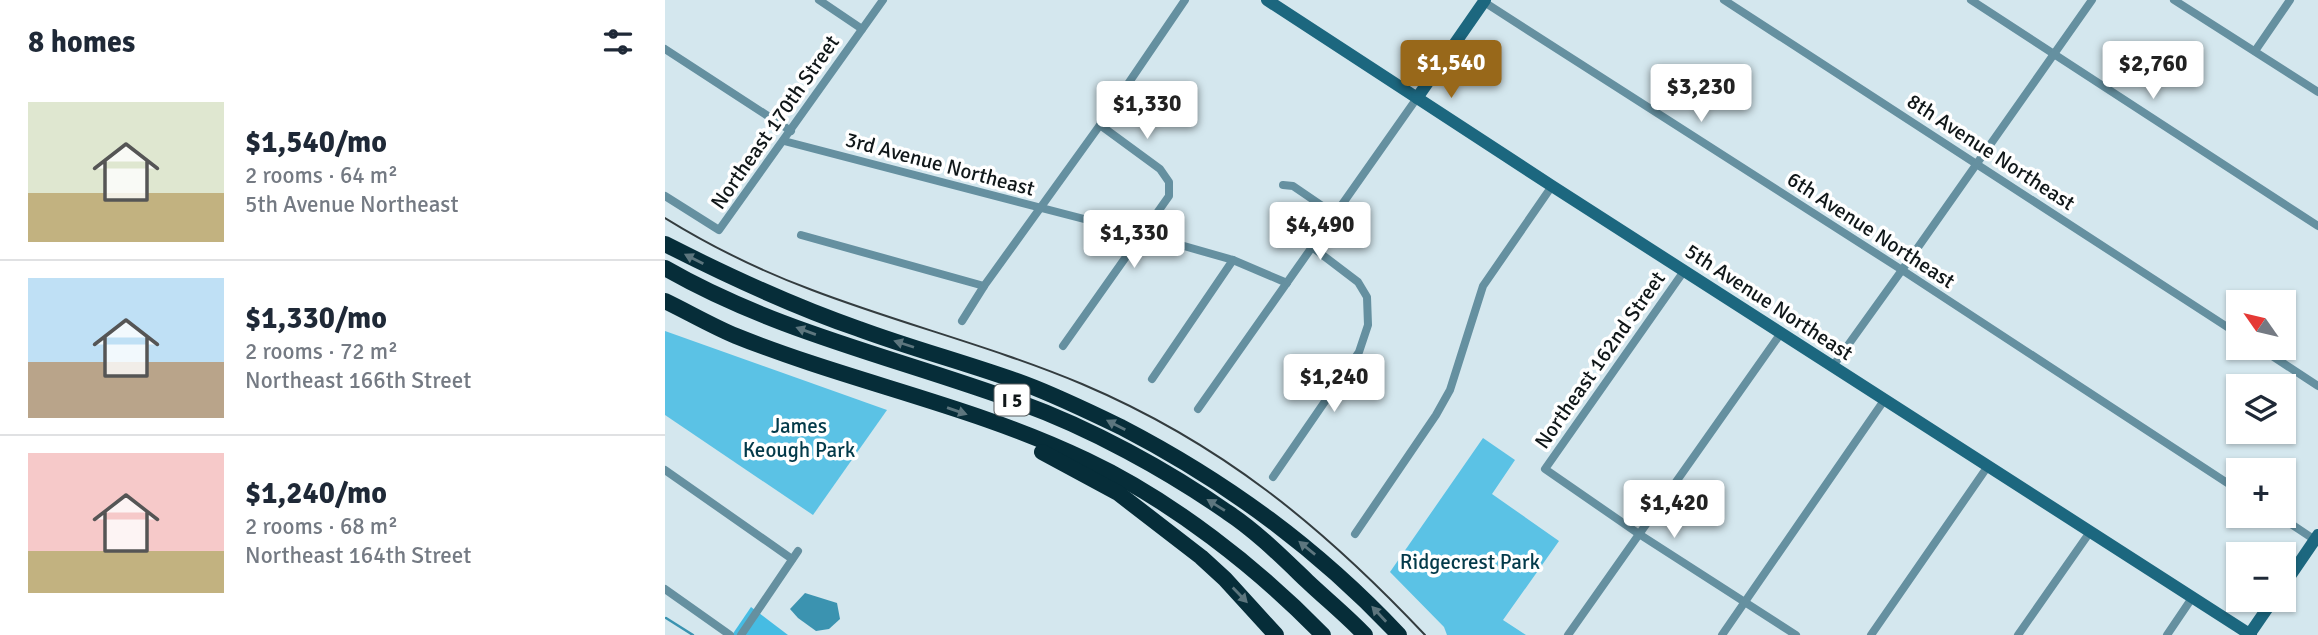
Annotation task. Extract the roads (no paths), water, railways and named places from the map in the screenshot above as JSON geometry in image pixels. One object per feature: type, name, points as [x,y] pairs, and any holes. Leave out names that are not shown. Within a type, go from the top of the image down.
[{"type":"highway","points":[[665,244],[782,300],[857,329],[1025,384],[1148,441],[1201,471],[1283,528],[1359,592],[1399,635]]},
{"type":"highway","name":"I 5","points":[[665,268],[708,290],[788,324],[1023,404],[1095,436],[1168,474],[1229,513],[1281,556],[1362,632]]},
{"type":"highway","name":"I 5","points":[[665,300],[735,335],[1019,433],[1085,459],[1154,499],[1250,566],[1323,635]]},
{"type":"highway","points":[[1019,433],[1039,450],[1118,494],[1201,557],[1276,635]]},
{"type":"street","points":[[819,0],[862,29]]},
{"type":"street","name":"Northeast 170th Street","points":[[665,196],[719,230],[883,0]]},
{"type":"street","points":[[961,321],[1185,0]]},
{"type":"street","name":"5th Avenue Northeast","points":[[1267,0],[2250,635]]},
{"type":"street","name":"8th Avenue Northeast","points":[[1724,0],[2226,326]]},
{"type":"street","points":[[1971,0],[2318,226]]},
{"type":"street","points":[[1833,366],[2092,0]]},
{"type":"street","points":[[2174,0],[2318,92]]},
{"type":"street","points":[[2255,51],[2290,0]]},
{"type":"street","points":[[1198,409],[1485,1]]},
{"type":"street","name":"6th Avenue Northeast","points":[[1485,1],[2226,482]]},
{"type":"street","points":[[665,49],[791,131]]},
{"type":"street","points":[[1063,345],[1168,196],[1169,182],[1160,169],[1100,125]]},
{"type":"street","name":"3rd Avenue Northeast","points":[[784,141],[1142,234],[1233,260],[1287,283]]},
{"type":"street","points":[[1283,185],[1293,186],[1334,214]]},
{"type":"street","points":[[1355,534],[1436,415],[1450,390],[1483,286],[1552,186]]},
{"type":"street","points":[[801,235],[984,286]]},
{"type":"street","points":[[1273,477],[1359,352],[1366,336],[1369,315],[1364,290],[1349,273],[1312,247]]},
{"type":"street","points":[[1152,379],[1233,260]]},
{"type":"street","name":"Northeast 162nd Street","points":[[1639,534],[1545,469],[1684,271]]},
{"type":"street","points":[[1567,635],[1781,333]]},
{"type":"street","points":[[2278,360],[2318,386]]},
{"type":"street","points":[[1722,635],[1885,399]]},
{"type":"street","points":[[1871,635],[1988,466]]},
{"type":"street","points":[[665,470],[792,559]]},
{"type":"street","points":[[2296,526],[2317,539],[2296,568]]},
{"type":"street","points":[[2018,635],[2090,532]]},
{"type":"street","points":[[1639,534],[1796,635]]},
{"type":"street","points":[[741,635],[798,551]]},
{"type":"street","points":[[665,589],[730,635]]},
{"type":"street","points":[[2167,635],[2192,598]]},
{"type":"street","points":[[2250,635],[2265,612]]},
{"type":"waterway","points":[[666,618],[693,635]]},
{"type":"tram line","points":[[665,218],[719,249],[774,275],[1049,371],[1132,407],[1180,433],[1267,491],[1308,523],[1425,635]]},
{"type":"park label","name":"James Keough Park","points":[[799,438]]},
{"type":"park label","name":"Ridgecrest Park","points":[[1470,562]]}]
